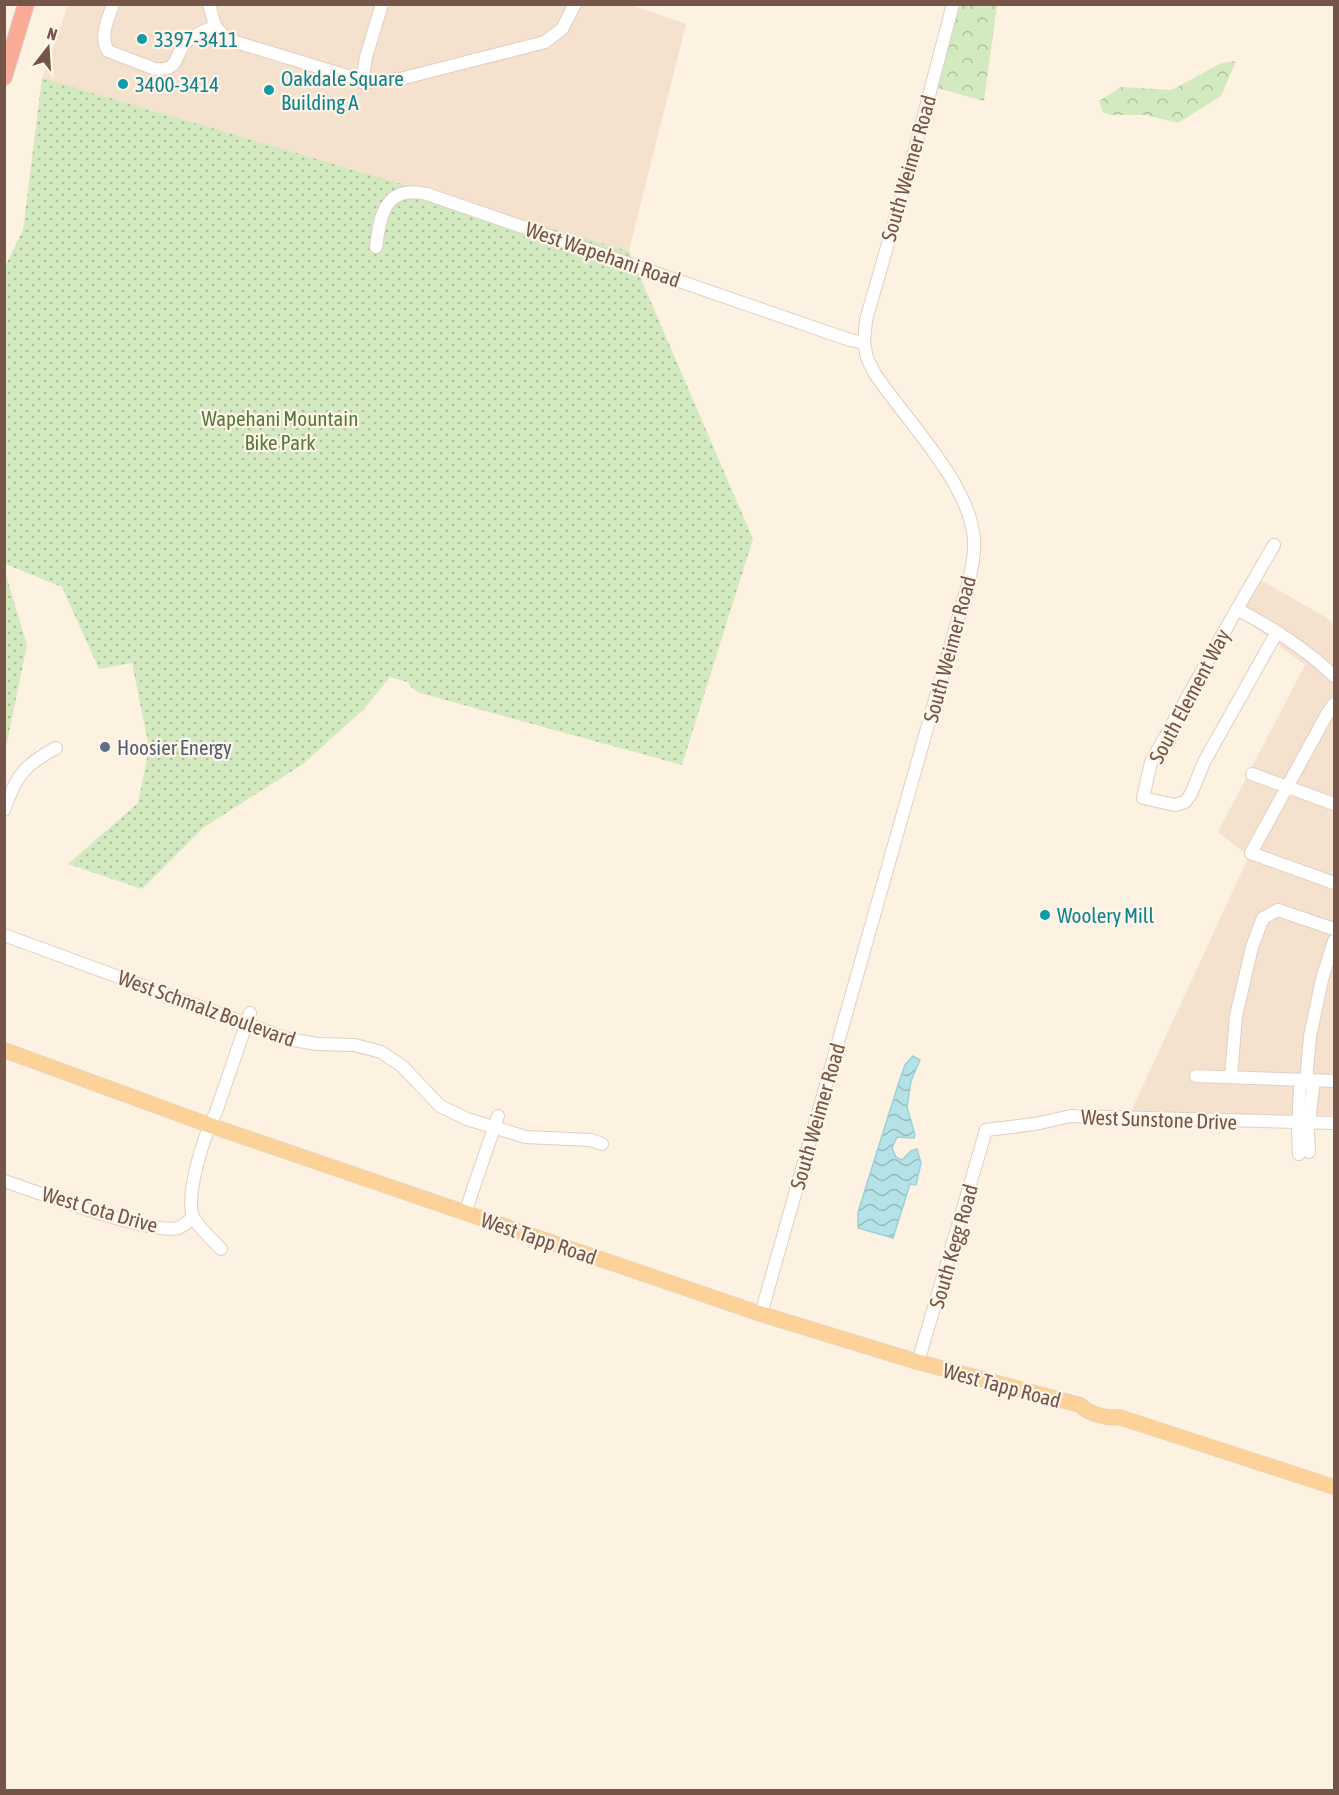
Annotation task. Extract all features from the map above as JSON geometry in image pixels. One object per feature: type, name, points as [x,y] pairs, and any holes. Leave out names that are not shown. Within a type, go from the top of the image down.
[{"type":"highway","points":[[4,77],[26,4]]},
{"type":"main road","name":"West Tapp Road","points":[[4,1050],[209,1125],[761,1314],[918,1362],[1080,1405],[1087,1404],[1104,1408],[1119,1417],[1335,1487]]},
{"type":"street","points":[[113,4],[103,36],[108,51],[155,69],[174,64],[186,42],[215,26]]},
{"type":"street","points":[[209,4],[215,26],[226,39],[362,82],[400,79],[545,42],[562,29],[575,4]]},
{"type":"street","points":[[362,82],[366,57],[382,4]]},
{"type":"street","name":"South Weimer Road","points":[[761,1314],[962,606],[973,558],[973,529],[966,503],[952,480],[875,374],[867,358],[864,343],[868,311],[914,153],[953,4]]},
{"type":"street","name":"West Wapehani Road","points":[[376,247],[382,214],[395,196],[411,190],[444,199],[864,343]]},
{"type":"street","name":"South Element Way","points":[[1274,545],[1151,762],[1143,798],[1175,805],[1185,802],[1191,794],[1204,762],[1277,632]]},
{"type":"street","name":"South Element Way","points":[[1237,609],[1309,653],[1335,676]]},
{"type":"street","points":[[1335,704],[1327,714],[1251,853],[1335,884]]},
{"type":"street","points":[[4,810],[20,774],[36,759],[56,748]]},
{"type":"street","points":[[1252,774],[1335,804]]},
{"type":"street","points":[[1231,1077],[1236,1016],[1245,972],[1260,921],[1274,911],[1283,911],[1335,929]]},
{"type":"street","name":"West Schmalz Boulevard","points":[[4,935],[248,1018],[298,1042],[355,1045],[381,1052],[402,1066],[440,1106],[467,1119],[496,1122],[526,1137],[591,1140],[602,1144]]},
{"type":"street","points":[[1304,1153],[1304,1123],[1300,1088],[1306,1081],[1314,1014],[1322,979],[1335,941]]},
{"type":"street","points":[[221,1249],[193,1217],[192,1187],[209,1125],[216,1112],[248,1018]]},
{"type":"street","points":[[1196,1076],[1335,1081]]},
{"type":"street","name":"West Sunstone Drive","points":[[986,1130],[1035,1124],[1071,1116],[1335,1123]]},
{"type":"street","points":[[465,1213],[496,1122]]},
{"type":"street","name":"South Kegg Road","points":[[918,1362],[986,1130]]},
{"type":"street","name":"West Cota Drive","points":[[4,1181],[132,1222],[163,1229],[180,1227],[193,1217]]},
{"type":"shaded area","points":[[628,4],[686,24],[629,251],[42,79],[68,5]]},
{"type":"shaded area","points":[[1252,575],[1327,618],[1334,625],[1334,1115],[1128,1118],[1249,856],[1218,832],[1305,665],[1234,611]]},
{"type":"green space","points":[[960,5],[997,5],[984,101],[937,88]]},
{"type":"green space","points":[[1236,61],[1221,96],[1178,123],[1146,115],[1111,115],[1103,112],[1099,101],[1121,87],[1172,90],[1221,63]]},
{"type":"green space","name":"Wapehani Mountain Bike Park","points":[[42,78],[629,251],[753,539],[682,765],[420,693],[408,682],[390,677],[363,710],[303,764],[203,828],[142,889],[68,864],[138,803],[149,748],[132,663],[99,669],[62,587],[5,564],[4,268],[23,230]]},
{"type":"green space","points":[[5,572],[27,645],[5,752]]},
{"type":"water","points":[[913,1056],[920,1060],[911,1081],[907,1107],[915,1135],[914,1138],[897,1137],[892,1148],[896,1157],[902,1160],[911,1151],[917,1149],[921,1163],[916,1185],[910,1184],[893,1238],[858,1228],[858,1212],[905,1065]]},
{"type":"place","name":"3397-3411","points":[[142,39]]},
{"type":"place","name":"3400-3414","points":[[123,84]]},
{"type":"place","name":"Oakdale Square Building A","points":[[269,90]]},
{"type":"place","name":"Hoosier Energy","points":[[105,747]]},
{"type":"place","name":"Woolery Mill","points":[[1045,915]]}]
